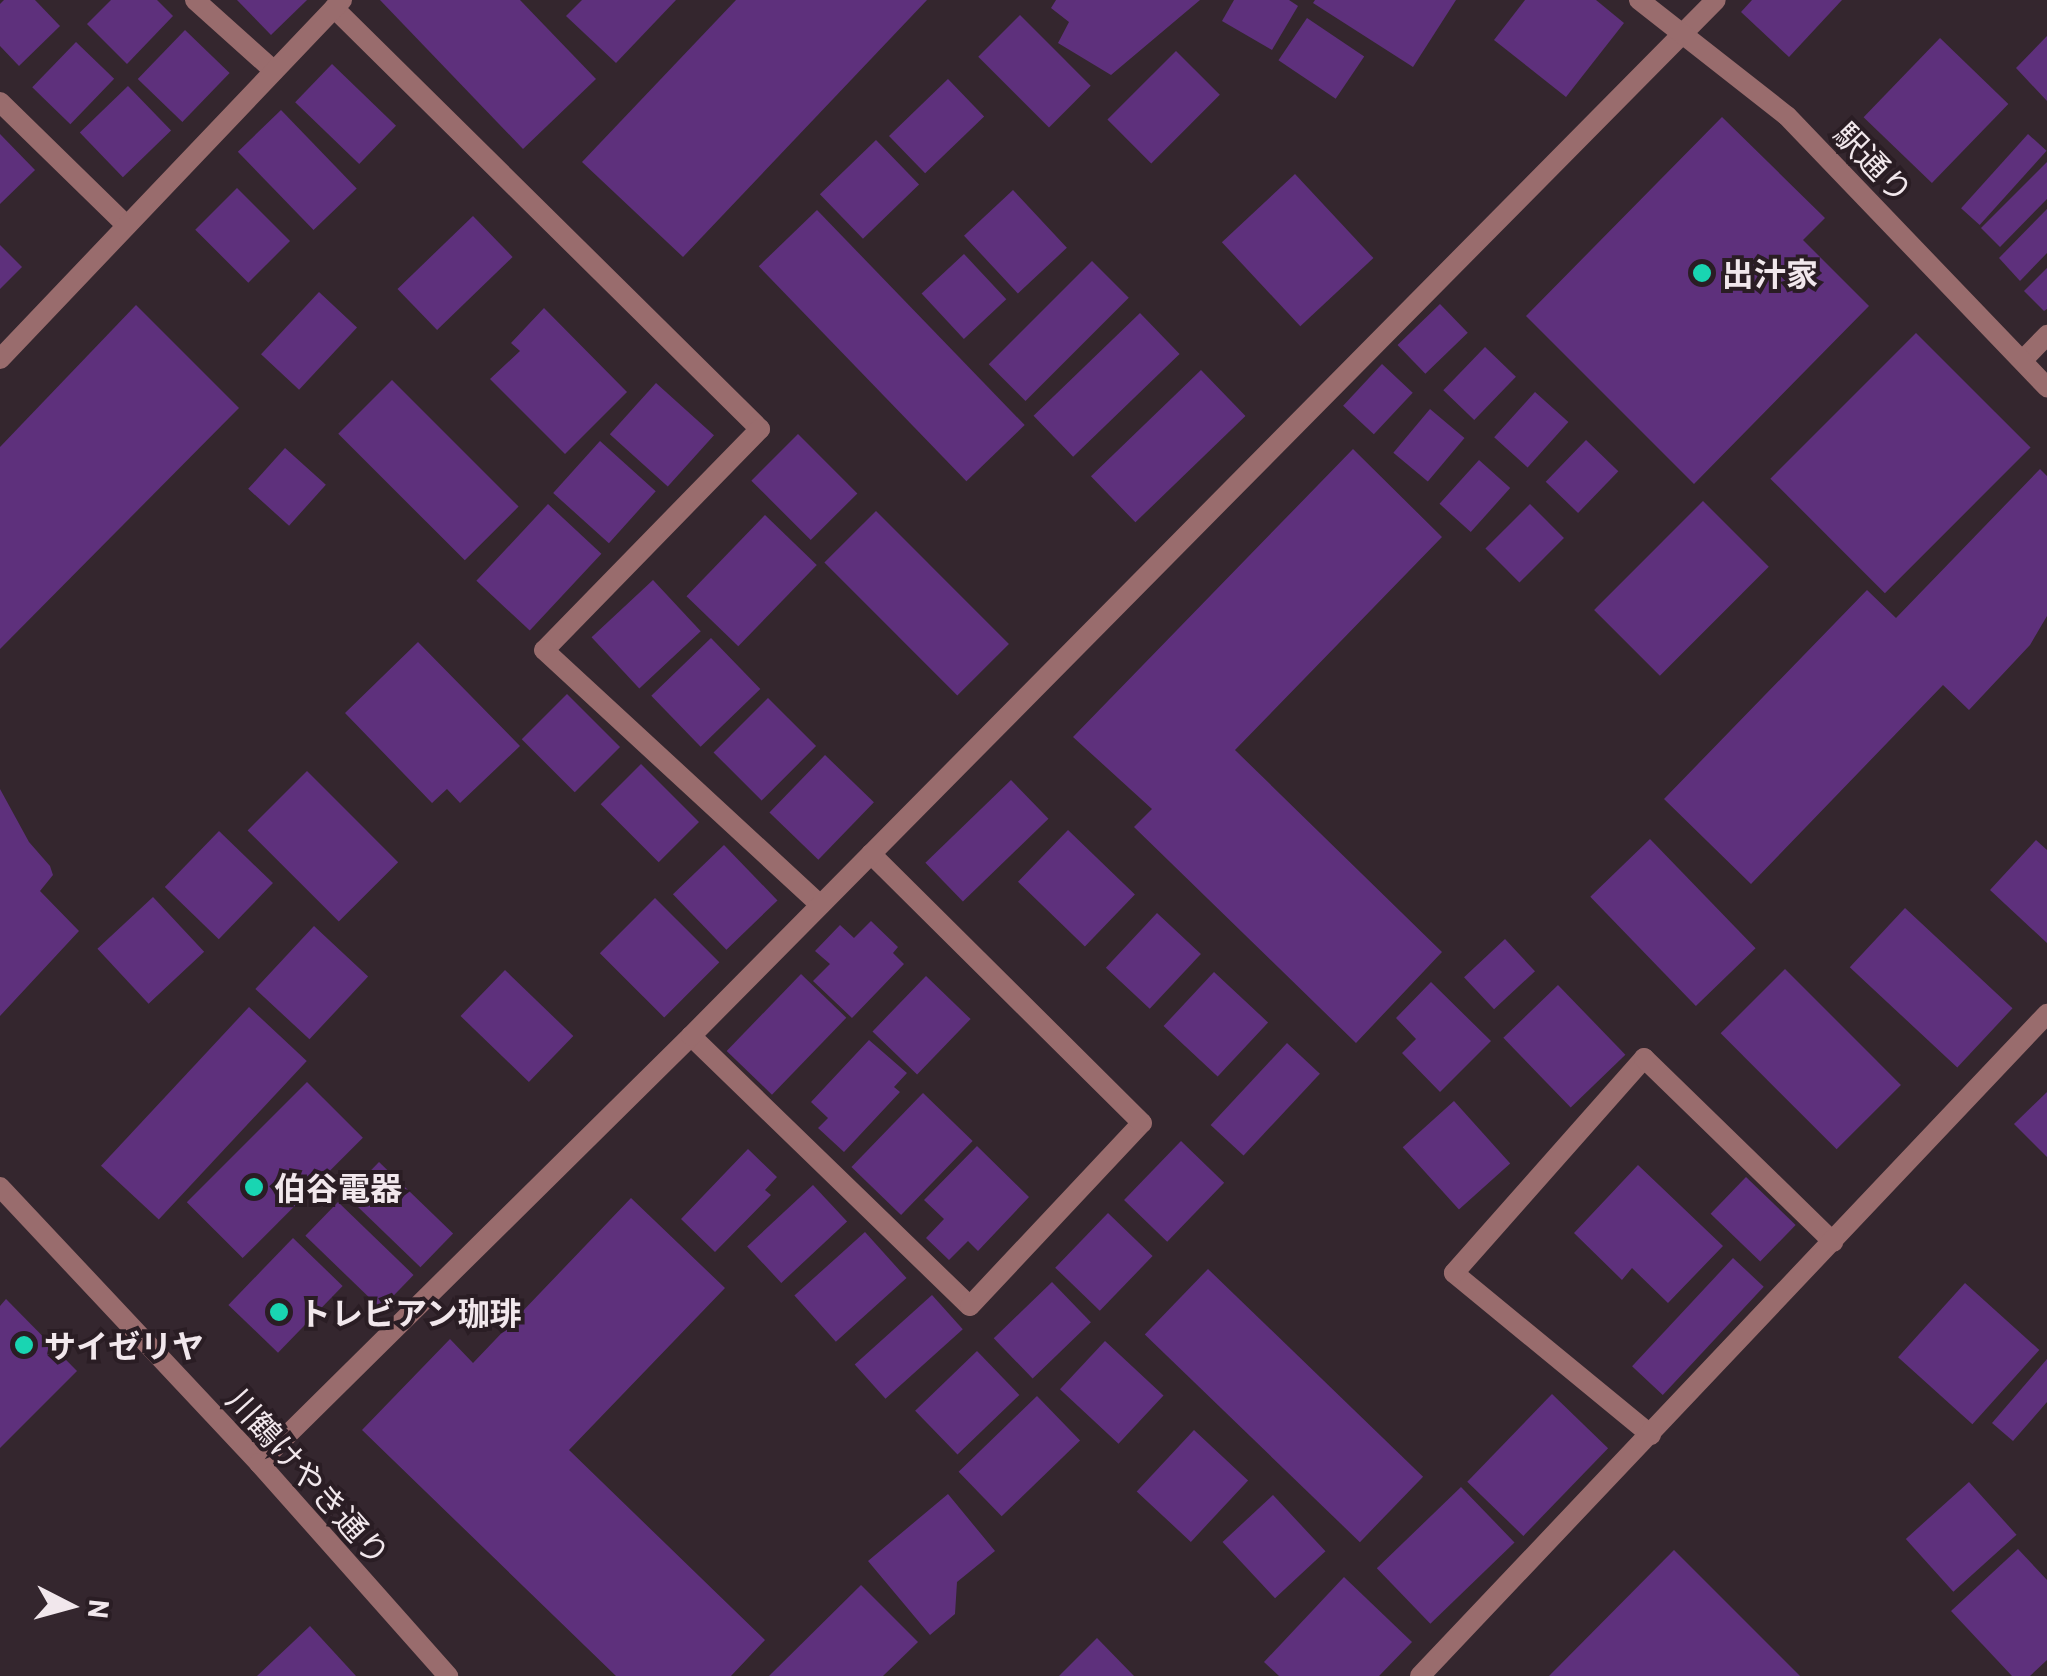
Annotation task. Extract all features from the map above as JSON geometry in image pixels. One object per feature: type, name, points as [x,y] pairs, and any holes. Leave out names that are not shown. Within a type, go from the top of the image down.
[{"type":"street","points":[[194,0],[274,71]]},
{"type":"street","name":"駅通り","points":[[1639,0],[1787,116],[2047,386]]},
{"type":"street","points":[[259,1463],[691,1036],[1716,0]]},
{"type":"street","points":[[0,359],[338,4],[760,429],[544,650],[820,905]]},
{"type":"street","points":[[0,102],[127,226]]},
{"type":"street","points":[[2023,360],[2047,335]]},
{"type":"street","points":[[691,1036],[970,1306],[1142,1124],[871,854]]},
{"type":"street","points":[[1420,1676],[2047,1014]]},
{"type":"street","points":[[1651,1435],[1454,1273],[1644,1058],[1833,1242]]},
{"type":"street","name":"川鶴けやき通り","points":[[0,1186],[259,1463],[448,1676]]},
{"type":"building","points":[[4,0],[35,0],[60,26],[19,66],[0,46],[0,4]]},
{"type":"building","points":[[111,0],[157,0],[173,16],[127,64],[87,24]]},
{"type":"building","points":[[237,0],[307,0],[271,35]]},
{"type":"building","points":[[380,0],[520,0],[596,79],[523,149]]},
{"type":"building","points":[[582,0],[676,0],[616,63],[566,16]]},
{"type":"building","points":[[736,0],[927,0],[683,257],[582,162]]},
{"type":"building","points":[[1056,0],[1200,0],[1111,75],[1058,43],[1069,22],[1051,8]]},
{"type":"building","points":[[1234,0],[1289,0],[1298,6],[1272,50],[1222,21]]},
{"type":"building","points":[[1456,0],[1413,67],[1313,3]]},
{"type":"building","points":[[1525,0],[1596,0],[1624,23],[1566,97],[1494,40]]},
{"type":"building","points":[[1752,0],[1842,0],[1789,57],[1741,12]]},
{"type":"building","points":[[1020,15],[1091,86],[1049,127],[978,57]]},
{"type":"building","points":[[1307,18],[1364,57],[1336,99],[1278,60]]},
{"type":"building","points":[[185,30],[230,73],[182,122],[138,79]]},
{"type":"building","points":[[2047,36],[2047,101],[2016,68]]},
{"type":"building","points":[[1940,38],[2008,104],[1932,183],[1864,117]]},
{"type":"building","points":[[76,42],[114,79],[70,124],[32,87]]},
{"type":"building","points":[[1176,51],[1220,95],[1151,163],[1107,120]]},
{"type":"building","points":[[332,64],[396,126],[359,164],[295,102]]},
{"type":"building","points":[[948,79],[984,116],[925,173],[889,136]]},
{"type":"building","points":[[128,86],[171,131],[123,177],[80,133]]},
{"type":"building","points":[[281,110],[357,188],[314,230],[238,152]]},
{"type":"building","name":"出汁家","points":[[1722,117],[1825,218],[1803,240],[1869,306],[1694,484],[1526,316]]},
{"type":"building","points":[[0,134],[35,170],[0,204]]},
{"type":"building","points":[[2028,134],[2047,151],[1980,225],[1961,208]]},
{"type":"building","points":[[876,140],[919,185],[863,239],[820,194]]},
{"type":"building","points":[[2047,162],[2047,199],[2000,247],[1981,228]]},
{"type":"building","points":[[1295,174],[1373,258],[1300,326],[1222,242]]},
{"type":"building","points":[[237,188],[290,241],[248,283],[195,230]]},
{"type":"building","points":[[1013,190],[1067,248],[1018,293],[964,236]]},
{"type":"building","points":[[2047,209],[2047,253],[2020,281],[1999,258]]},
{"type":"building","points":[[817,210],[1025,425],[966,481],[759,266]]},
{"type":"building","points":[[473,216],[513,257],[437,330],[397,289]]},
{"type":"building","points":[[0,245],[22,267],[0,289]]},
{"type":"building","points":[[964,254],[1006,299],[964,339],[922,294]]},
{"type":"building","points":[[1092,261],[1129,298],[1026,401],[989,364]]},
{"type":"building","points":[[2047,268],[2047,309],[2044,311],[2024,291]]},
{"type":"building","points":[[319,292],[357,327],[299,390],[261,354]]},
{"type":"building","points":[[1440,304],[1468,333],[1425,374],[1398,345]]},
{"type":"building","points":[[136,305],[239,408],[0,649],[0,447]]},
{"type":"building","points":[[544,308],[627,392],[565,454],[490,379],[520,351],[511,343]]},
{"type":"building","points":[[1140,313],[1180,354],[1073,457],[1034,416]]},
{"type":"building","points":[[1916,333],[2031,448],[1885,593],[1770,479]]},
{"type":"building","points":[[1485,347],[1516,377],[1474,420],[1443,390]]},
{"type":"building","points":[[1382,364],[1413,393],[1374,434],[1343,406]]},
{"type":"building","points":[[1201,370],[1245,416],[1135,522],[1091,476]]},
{"type":"building","points":[[392,380],[519,507],[465,560],[338,434]]},
{"type":"building","points":[[656,383],[714,435],[668,486],[610,434]]},
{"type":"building","points":[[1535,392],[1568,422],[1528,467],[1494,437]]},
{"type":"building","points":[[1430,409],[1464,438],[1428,482],[1393,453]]},
{"type":"building","points":[[798,434],[857,493],[811,540],[751,481]]},
{"type":"building","points":[[1586,440],[1618,471],[1578,513],[1546,482]]},
{"type":"building","points":[[600,441],[656,491],[609,543],[553,493]]},
{"type":"building","points":[[285,448],[326,485],[289,526],[248,489]]},
{"type":"building","points":[[1353,449],[1442,537],[1235,750],[1442,952],[1356,1043],[1134,827],[1152,809],[1073,737]]},
{"type":"building","points":[[1479,460],[1510,488],[1471,532],[1440,504]]},
{"type":"building","points":[[2040,469],[2047,476],[2047,616],[2030,645],[1969,710],[1943,685],[1751,884],[1664,799],[1867,590],[1896,618]]},
{"type":"building","points":[[1703,501],[1769,567],[1660,676],[1594,610]]},
{"type":"building","points":[[548,504],[601,554],[530,631],[476,581]]},
{"type":"building","points":[[1530,504],[1564,538],[1519,582],[1485,549]]},
{"type":"building","points":[[876,511],[1009,644],[957,696],[824,563]]},
{"type":"building","points":[[765,515],[817,565],[738,646],[687,596]]},
{"type":"building","points":[[653,580],[701,631],[639,688],[592,637]]},
{"type":"building","points":[[711,638],[760,689],[701,747],[651,696]]},
{"type":"building","points":[[418,642],[520,746],[460,803],[447,789],[432,803],[345,713]]},
{"type":"building","points":[[567,694],[620,747],[575,792],[522,739]]},
{"type":"building","points":[[768,698],[816,746],[762,801],[714,752]]},
{"type":"building","points":[[825,755],[874,802],[818,860],[769,813]]},
{"type":"building","points":[[641,764],[699,822],[659,862],[601,804]]},
{"type":"building","points":[[307,771],[398,862],[339,922],[248,830]]},
{"type":"building","points":[[1011,780],[1049,819],[963,902],[925,863]]},
{"type":"building","points":[[0,789],[29,842],[50,866],[53,875],[40,891],[79,931],[0,1016]]},
{"type":"building","points":[[1068,830],[1135,895],[1085,946],[1018,882]]},
{"type":"building","points":[[219,831],[273,883],[219,939],[165,887]]},
{"type":"building","points":[[1650,839],[1756,948],[1696,1006],[1590,897]]},
{"type":"building","points":[[2036,840],[2047,850],[2047,943],[1990,890]]},
{"type":"building","points":[[724,845],[777,900],[726,950],[673,894]]},
{"type":"building","points":[[153,897],[204,952],[149,1004],[97,949]]},
{"type":"building","points":[[655,898],[719,962],[664,1018],[600,953]]},
{"type":"building","points":[[1905,908],[2013,1008],[1957,1067],[1850,967]]},
{"type":"building","points":[[1157,913],[1201,954],[1150,1009],[1106,968]]},
{"type":"building","points":[[871,921],[898,947],[893,953],[904,964],[852,1018],[813,981],[830,964],[815,951],[840,925],[854,938]]},
{"type":"building","points":[[314,926],[368,976],[309,1039],[255,989]]},
{"type":"building","points":[[1505,939],[1535,971],[1494,1009],[1464,977]]},
{"type":"building","points":[[1785,969],[1901,1085],[1837,1149],[1721,1033]]},
{"type":"building","points":[[505,970],[573,1036],[529,1082],[461,1016]]},
{"type":"building","points":[[1214,972],[1268,1022],[1218,1077],[1164,1026]]},
{"type":"building","points":[[801,974],[846,1018],[772,1095],[727,1051]]},
{"type":"building","points":[[926,976],[971,1019],[917,1074],[873,1031]]},
{"type":"building","points":[[1431,982],[1491,1041],[1440,1092],[1402,1053],[1416,1039],[1396,1018]]},
{"type":"building","points":[[1558,985],[1625,1055],[1571,1108],[1503,1038]]},
{"type":"building","points":[[249,1007],[307,1061],[159,1220],[101,1166]]},
{"type":"building","points":[[869,1040],[907,1073],[894,1087],[900,1092],[844,1152],[818,1128],[828,1118],[811,1102]]},
{"type":"building","points":[[1287,1043],[1320,1074],[1244,1156],[1211,1125]]},
{"type":"building","points":[[307,1082],[363,1138],[243,1258],[187,1202]]},
{"type":"building","points":[[2047,1092],[2047,1157],[2014,1124]]},
{"type":"building","points":[[923,1093],[973,1141],[901,1215],[851,1167]]},
{"type":"building","points":[[1454,1101],[1510,1163],[1459,1210],[1403,1147]]},
{"type":"building","points":[[1181,1141],[1224,1183],[1167,1242],[1124,1200]]},
{"type":"building","points":[[977,1146],[1029,1197],[978,1251],[968,1241],[949,1260],[926,1238],[944,1219],[924,1200]]},
{"type":"building","points":[[748,1149],[777,1177],[765,1190],[771,1195],[715,1252],[681,1219]]},
{"type":"building","points":[[379,1162],[453,1234],[420,1267],[346,1196]]},
{"type":"building","points":[[1638,1165],[1723,1246],[1668,1303],[1632,1268],[1622,1280],[1574,1233]]},
{"type":"building","points":[[1746,1177],[1796,1225],[1760,1262],[1711,1214]]},
{"type":"building","points":[[813,1185],[847,1222],[781,1283],[747,1246]]},
{"type":"building","points":[[631,1198],[725,1288],[569,1450],[765,1640],[731,1676],[616,1676],[362,1430],[450,1339],[473,1363]]},
{"type":"building","points":[[338,1202],[414,1275],[381,1309],[305,1236]]},
{"type":"building","points":[[1108,1213],[1153,1256],[1100,1311],[1055,1268]]},
{"type":"building","points":[[865,1232],[906,1278],[836,1342],[794,1296]]},
{"type":"building","points":[[293,1238],[343,1286],[278,1353],[228,1305]]},
{"type":"building","points":[[1733,1258],[1764,1287],[1663,1395],[1632,1366]]},
{"type":"building","points":[[1208,1269],[1423,1477],[1360,1542],[1145,1334]]},
{"type":"building","points":[[1052,1282],[1091,1322],[1033,1379],[994,1338]]},
{"type":"building","points":[[1965,1283],[2039,1350],[1972,1424],[1898,1357]]},
{"type":"building","points":[[932,1295],[963,1329],[885,1399],[855,1365]]},
{"type":"building","points":[[6,1299],[77,1371],[0,1448],[0,1306]]},
{"type":"building","points":[[1105,1341],[1164,1396],[1118,1444],[1060,1389]]},
{"type":"building","points":[[977,1351],[1019,1395],[958,1455],[915,1411]]},
{"type":"building","points":[[2047,1359],[2047,1402],[2013,1441],[1992,1423]]},
{"type":"building","points":[[1552,1394],[1608,1448],[1523,1536],[1467,1482]]},
{"type":"building","points":[[1037,1396],[1080,1441],[1002,1516],[959,1472]]},
{"type":"building","points":[[1194,1430],[1248,1480],[1191,1542],[1137,1491]]},
{"type":"building","points":[[1969,1482],[2017,1535],[1953,1592],[1906,1539]]},
{"type":"building","points":[[1461,1487],[1514,1542],[1430,1624],[1377,1568]]},
{"type":"building","points":[[948,1494],[995,1551],[957,1582],[955,1614],[930,1635],[868,1561]]},
{"type":"building","points":[[1273,1495],[1326,1551],[1275,1598],[1223,1542]]},
{"type":"building","points":[[2018,1549],[2047,1580],[2047,1660],[2030,1676],[2012,1676],[1951,1611]]},
{"type":"building","points":[[1674,1550],[1800,1676],[1549,1676]]},
{"type":"building","points":[[1344,1577],[1412,1642],[1379,1676],[1279,1676],[1264,1662]]},
{"type":"building","points":[[861,1585],[918,1642],[883,1676],[769,1676]]},
{"type":"building","points":[[310,1626],[356,1676],[257,1676]]},
{"type":"building","points":[[1097,1638],[1134,1676],[1059,1676]]},
{"type":"place","name":"出汁家","points":[[1702,273]]},
{"type":"place","name":"伯谷電器","points":[[254,1187]]},
{"type":"place","name":"トレビアン珈琲","points":[[279,1312]]},
{"type":"place","name":"サイゼリヤ","points":[[24,1345]]}]
